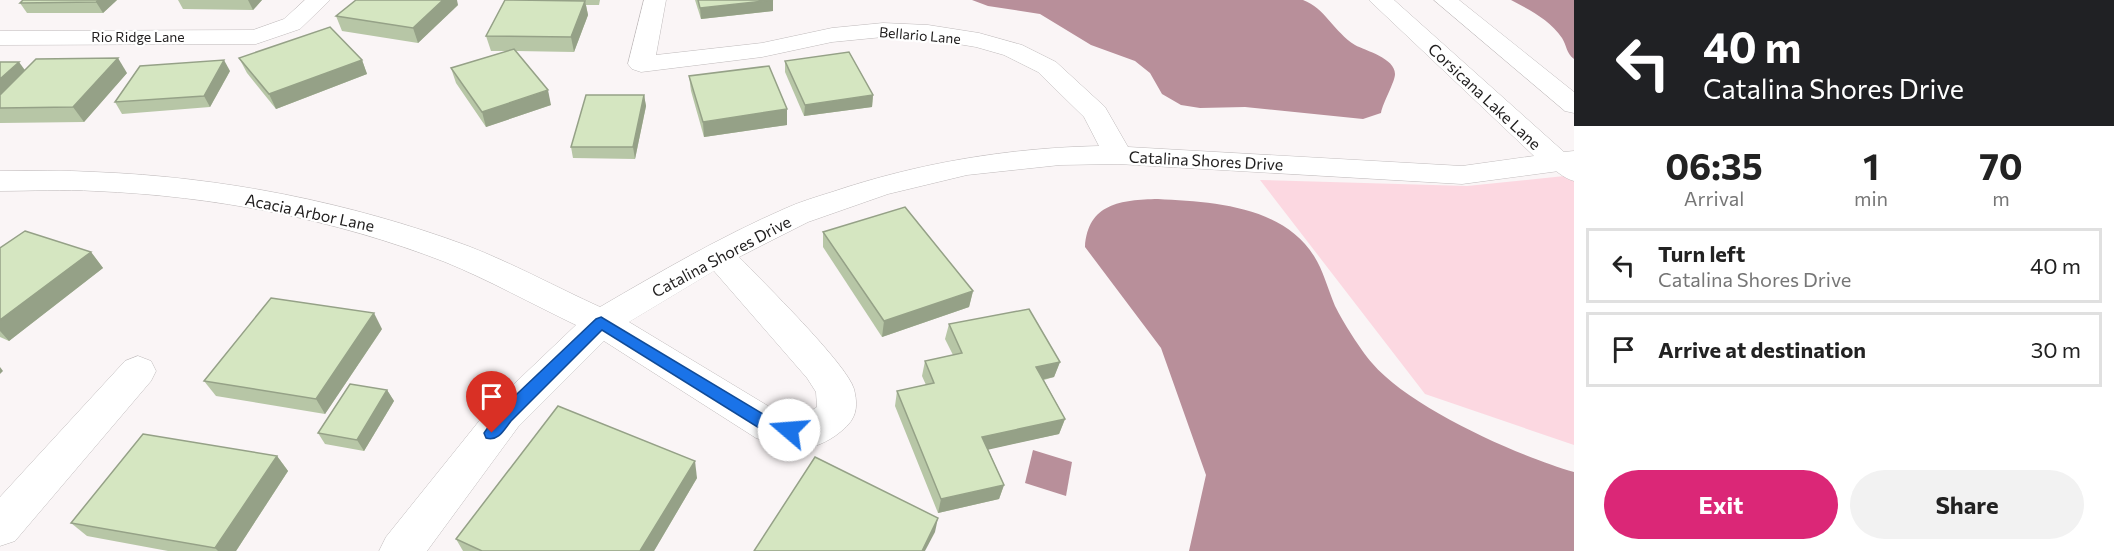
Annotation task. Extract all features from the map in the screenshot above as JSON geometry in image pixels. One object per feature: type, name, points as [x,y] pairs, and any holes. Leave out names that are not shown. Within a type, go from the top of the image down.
[{"type":"street","name":"Rio Ridge Lane","points":[[0,38],[256,37],[292,24],[319,0]]},
{"type":"street","name":"Bellario Lane","points":[[655,0],[641,64],[762,50],[832,35],[883,30],[928,32],[978,40],[1013,50],[1047,67],[1095,113],[1118,155]]},
{"type":"street","name":"Corsicana Lake Lane","points":[[1380,0],[1568,165]]},
{"type":"street","points":[[1445,0],[1574,105]]},
{"type":"street","name":"Corsicana Lake Lane","points":[[1414,30],[1478,27]]},
{"type":"street","name":"Catalina Shores Drive","points":[[401,551],[505,416],[601,322],[718,254],[797,215],[880,186],[967,166],[1060,156],[1118,155],[1462,175],[1568,165]]},
{"type":"street","name":"Acacia Arbor Lane","points":[[0,181],[95,181],[190,189],[287,204],[387,230],[458,255],[601,322],[770,427],[808,433],[836,414],[835,388],[820,368],[718,254]]},
{"type":"street","points":[[0,527],[138,371]]},
{"type":"shaded area","points":[[972,0],[1303,0],[1324,14],[1348,40],[1385,59],[1394,68],[1395,74],[1381,113],[1363,119],[1245,107],[1200,108],[1181,105],[1162,94],[1150,73],[1135,61],[1091,45],[1040,14],[988,6]]},
{"type":"shaded area","points":[[1511,0],[1574,0],[1574,59],[1552,26]]},
{"type":"shaded area","points":[[1574,175],[1574,445],[1425,394],[1260,180],[1467,186]]},
{"type":"shaded area","points":[[1158,199],[1200,202],[1244,210],[1265,216],[1284,226],[1300,239],[1317,261],[1335,306],[1352,335],[1372,363],[1389,380],[1412,397],[1466,428],[1524,455],[1574,472],[1574,551],[1189,551],[1206,475],[1161,348],[1085,247],[1087,232],[1092,221],[1109,207],[1131,201]]},
{"type":"shaded area","points":[[1033,450],[1072,462],[1066,496],[1025,483]]},
{"type":"building","points":[[23,0],[99,0],[96,2],[20,3]]},
{"type":"building","points":[[356,0],[443,0],[413,28],[336,16]]},
{"type":"building","points":[[505,0],[585,1],[571,37],[486,36]]},
{"type":"building","points":[[698,0],[773,0],[700,8]]},
{"type":"building","points":[[330,27],[362,60],[269,94],[239,58]]},
{"type":"building","points":[[514,49],[548,90],[482,112],[451,68]]},
{"type":"building","points":[[849,52],[873,95],[805,105],[785,61]]},
{"type":"building","points":[[118,58],[73,107],[0,108],[0,95],[36,59]]},
{"type":"building","points":[[224,60],[204,96],[115,102],[140,66]]},
{"type":"building","points":[[0,62],[19,62],[0,79]]},
{"type":"building","points":[[769,66],[787,109],[703,122],[689,76]]},
{"type":"building","points":[[586,95],[644,95],[633,147],[571,147]]},
{"type":"building","points":[[905,207],[973,291],[884,321],[823,232]]},
{"type":"building","points":[[25,231],[91,252],[0,320],[0,248]]},
{"type":"building","points":[[271,298],[374,313],[316,399],[204,381]]},
{"type":"building","points":[[1029,309],[1060,362],[1036,367],[1065,419],[982,437],[1004,485],[941,499],[897,391],[934,383],[925,361],[962,353],[949,324]]},
{"type":"building","points":[[350,384],[387,390],[357,440],[318,433]]},
{"type":"building","points":[[558,406],[695,461],[640,551],[482,551],[456,539]]},
{"type":"building","points":[[143,434],[277,456],[215,548],[71,523]]},
{"type":"building","points":[[815,457],[938,518],[922,551],[754,551]]},
{"type":"route","points":[[492,433],[505,416],[601,322],[770,427],[789,430]]}]
